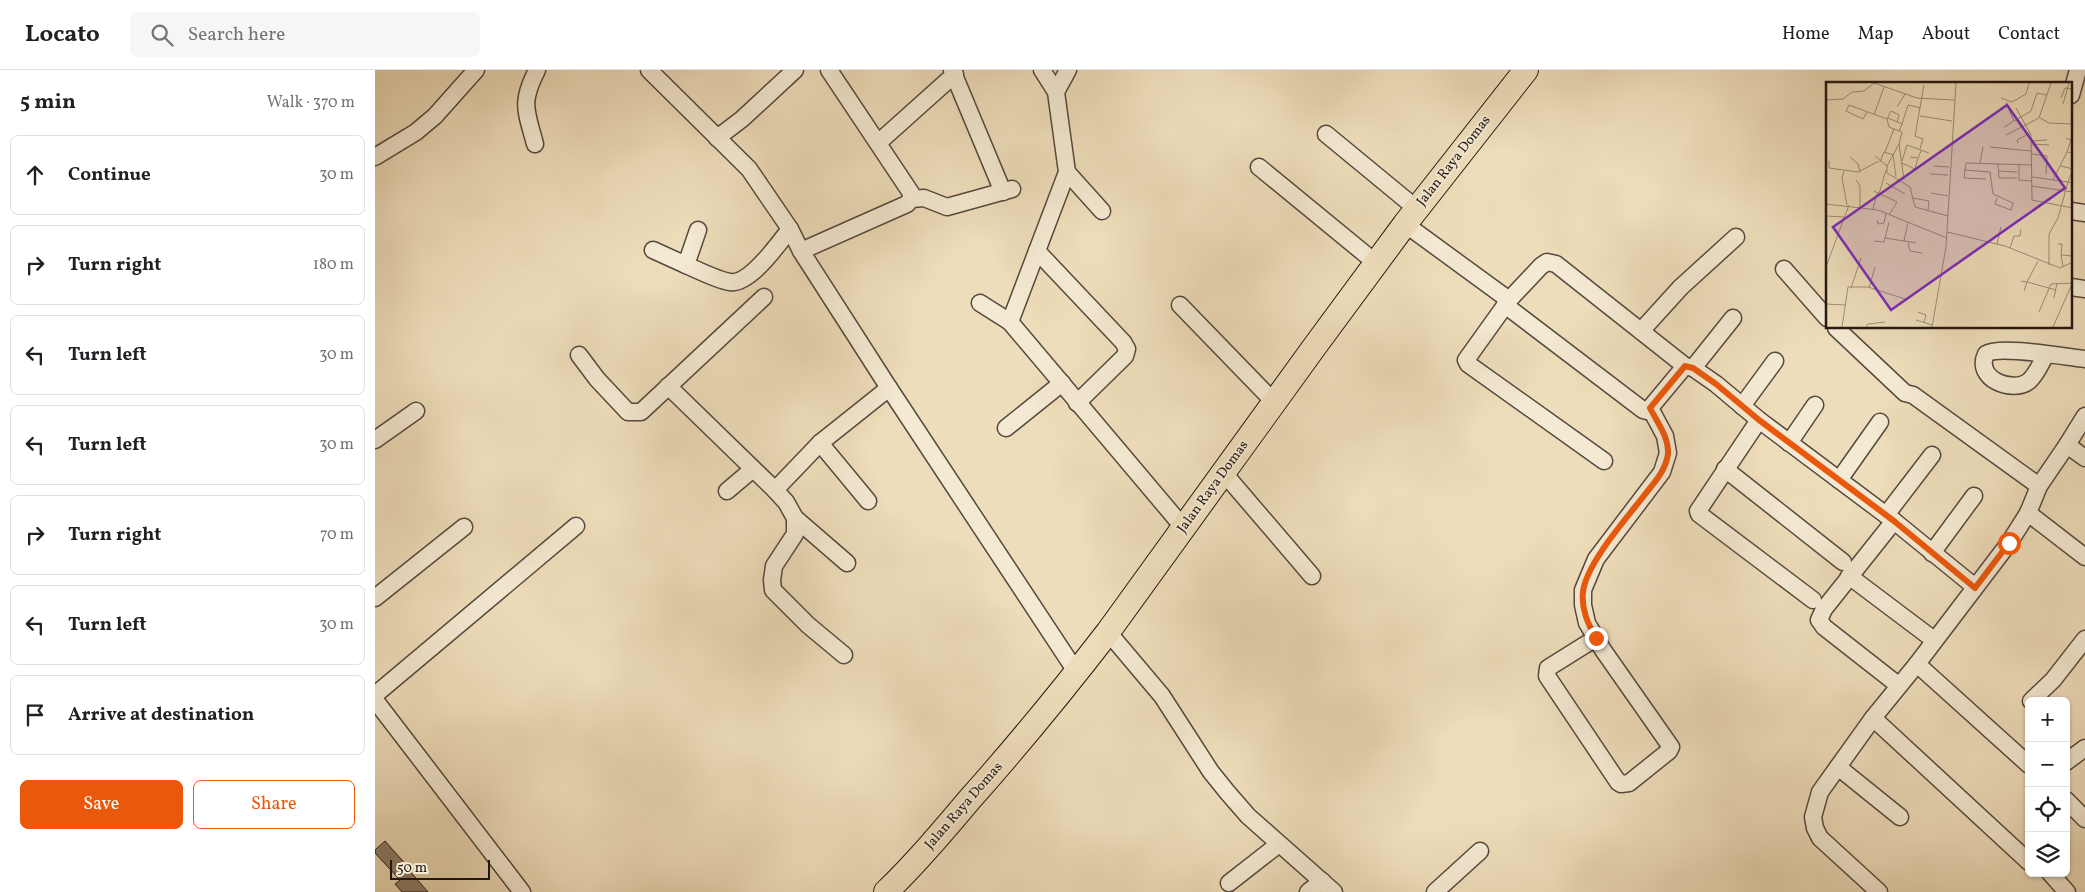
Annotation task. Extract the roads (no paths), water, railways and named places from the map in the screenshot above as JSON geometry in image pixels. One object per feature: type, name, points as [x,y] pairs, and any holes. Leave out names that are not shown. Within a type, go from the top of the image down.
[{"type":"highway","name":"Jalan Raya Domas","points":[[886,892],[1010,754],[1077,673],[1411,216],[1527,70]]},
{"type":"street","points":[[375,157],[416,132],[435,116],[476,70]]},
{"type":"street","points":[[535,144],[525,107],[525,96],[537,70]]},
{"type":"street","points":[[649,70],[749,169],[789,228],[801,251],[889,388],[1077,673]]},
{"type":"street","points":[[717,138],[742,119],[795,70]]},
{"type":"street","points":[[801,251],[907,204],[911,199],[911,193],[829,70]]},
{"type":"street","points":[[1010,322],[1067,172],[1056,92],[1042,70]]},
{"type":"street","points":[[1056,92],[1068,70]]},
{"type":"street","points":[[2073,88],[2078,70]]},
{"type":"street","points":[[878,143],[953,72],[1009,190],[947,207],[924,198],[911,199]]},
{"type":"street","points":[[1326,134],[1411,216],[1507,303],[1643,410],[1647,411],[1650,408],[1733,318]]},
{"type":"street","points":[[1259,167],[1376,264]]},
{"type":"street","points":[[1067,172],[1102,211]]},
{"type":"street","points":[[653,250],[730,282],[740,281],[768,257],[789,228]]},
{"type":"street","points":[[686,265],[698,230]]},
{"type":"street","points":[[1641,331],[1681,287],[1736,237]]},
{"type":"street","points":[[1037,251],[1123,342],[1127,349],[1125,356],[1077,403]]},
{"type":"street","points":[[1604,460],[1468,364],[1467,357],[1507,303],[1541,266],[1547,262],[1556,264],[1641,331],[1743,406],[1789,443],[1890,518],[1975,588]]},
{"type":"street","points":[[1784,269],[1826,317]]},
{"type":"street","points":[[579,355],[597,379],[628,412],[641,412],[764,297]]},
{"type":"street","points":[[980,302],[1010,322],[1183,527]]},
{"type":"street","points":[[1180,305],[1274,402]]},
{"type":"street","points":[[1837,329],[1905,393],[1913,395],[2039,486]]},
{"type":"street","points":[[2046,354],[2085,359]]},
{"type":"street","points":[[1743,406],[1775,361]]},
{"type":"street","points":[[1006,428],[1062,383]]},
{"type":"street","points":[[668,386],[775,490],[786,502],[795,518],[847,563]]},
{"type":"street","points":[[775,490],[819,443],[889,388]]},
{"type":"street","points":[[1789,443],[1815,406]]},
{"type":"street","points":[[1596,638],[1548,668],[1546,672],[1618,782],[1625,784],[1669,751],[1671,747],[1587,623],[1583,605],[1583,590],[1596,559],[1662,472],[1668,453],[1665,436],[1650,408]]},
{"type":"street","points":[[375,440],[416,411]]},
{"type":"street","points":[[1759,420],[1698,511],[1699,514],[1813,600]]},
{"type":"street","points":[[1879,892],[1820,838],[1815,828],[1813,817],[1820,792],[1898,685],[1917,664],[2009,543],[2028,513],[2039,486],[2084,421]]},
{"type":"street","points":[[1839,480],[1880,422]]},
{"type":"street","points":[[819,443],[867,501]]},
{"type":"street","points":[[2067,445],[2085,458]]},
{"type":"street","points":[[1898,685],[1820,624],[1819,620],[1846,569],[1890,518],[1933,455]]},
{"type":"street","points":[[727,491],[753,469]]},
{"type":"street","points":[[1725,469],[1934,640]]},
{"type":"street","points":[[1223,472],[1312,576]]},
{"type":"street","points":[[1932,553],[1975,496]]},
{"type":"street","points":[[2028,513],[2085,556]]},
{"type":"street","points":[[795,518],[795,534],[774,566],[773,590],[808,625],[845,654]]},
{"type":"street","points":[[375,694],[576,526]]},
{"type":"street","points":[[375,598],[464,527]]},
{"type":"street","points":[[1108,632],[1162,696],[1211,772],[1228,793],[1248,816],[1328,887]]},
{"type":"street","points":[[2035,697],[2053,680],[2085,639]]},
{"type":"street","points":[[1917,664],[2025,761]]},
{"type":"street","points":[[375,700],[522,892]]},
{"type":"street","points":[[1873,718],[2025,858]]},
{"type":"street","points":[[2070,759],[2085,748]]},
{"type":"street","points":[[1838,767],[1899,817]]},
{"type":"street","points":[[2070,804],[2085,819]]},
{"type":"street","points":[[1229,883],[1279,844]]},
{"type":"street","points":[[1435,892],[1480,852]]},
{"type":"street","points":[[2054,877],[2067,892]]},
{"type":"street","points":[[1308,892],[1328,887]]}]
